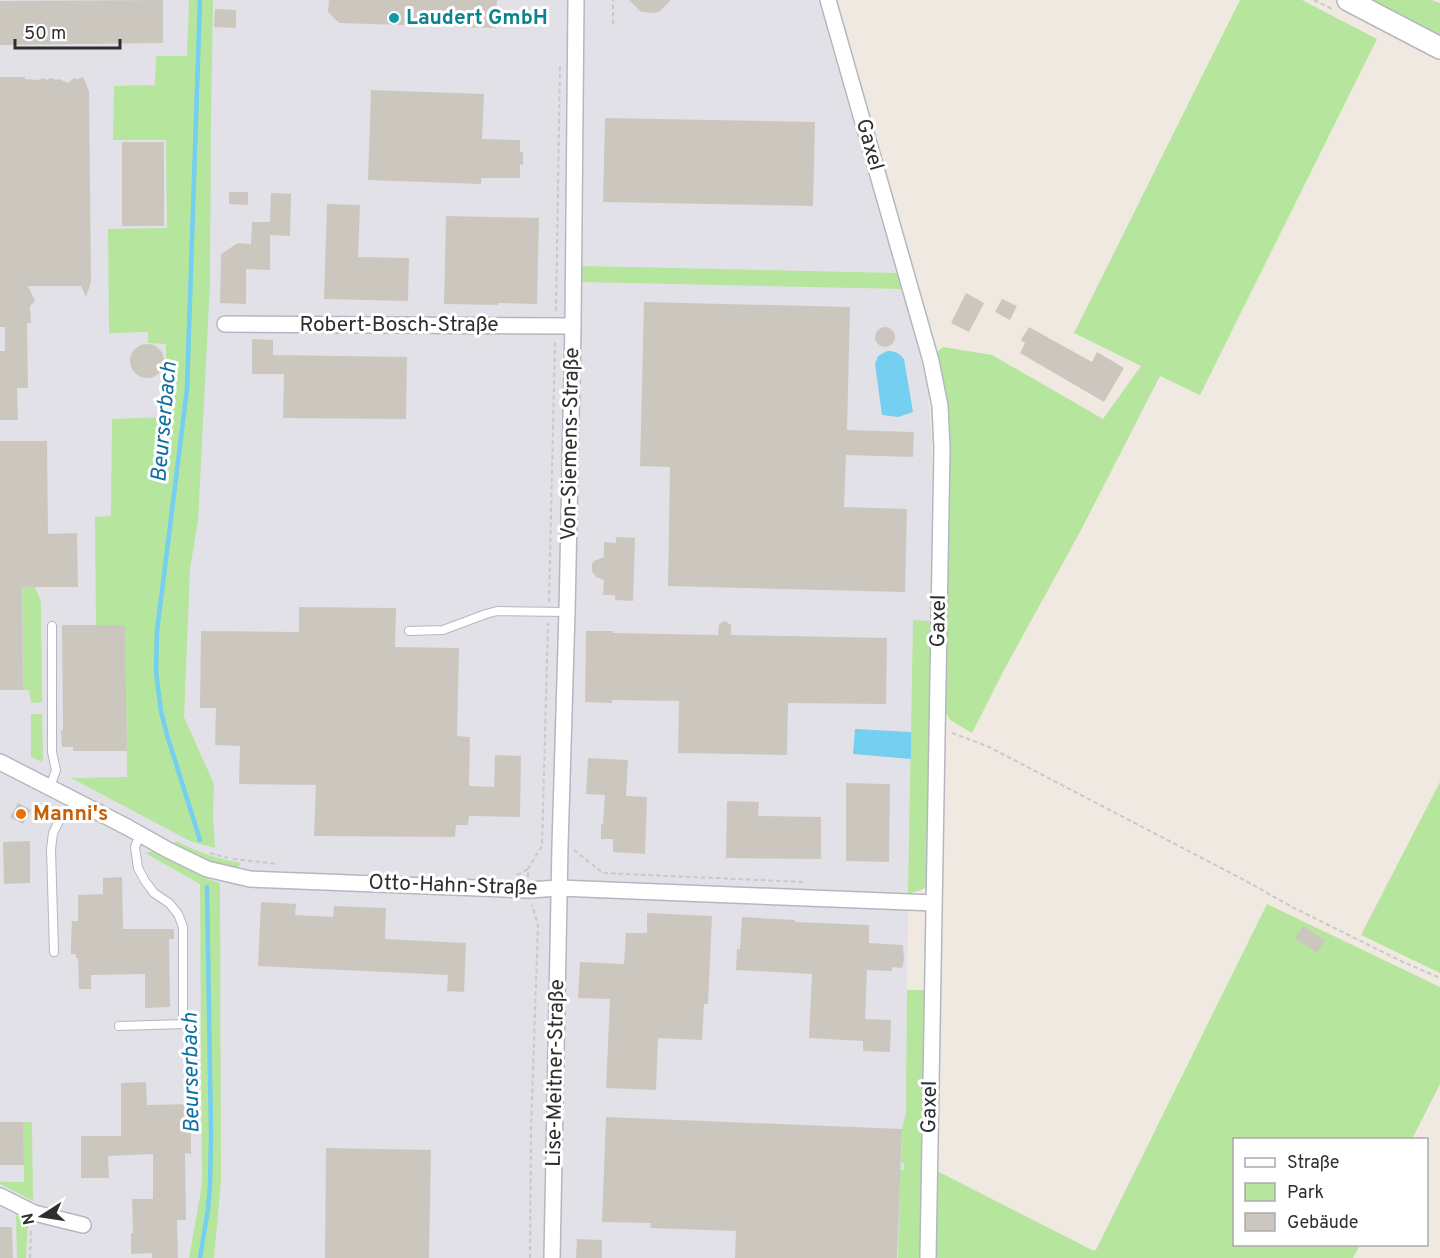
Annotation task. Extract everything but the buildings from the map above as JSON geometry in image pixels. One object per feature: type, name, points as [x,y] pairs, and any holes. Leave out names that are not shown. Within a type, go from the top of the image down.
[{"type":"street","name":"Von-Siemens-Straße","points":[[559,888],[573,326],[576,0]]},
{"type":"street","name":"Gaxel","points":[[828,0],[931,361],[940,406],[942,448],[928,1258]]},
{"type":"street","points":[[1348,0],[1440,48]]},
{"type":"street","name":"Robert-Bosch-Straße","points":[[225,324],[573,326]]},
{"type":"street","name":"Otto-Hahn-Straße","points":[[0,762],[168,850],[207,868],[250,879],[529,891],[559,888],[934,903]]},
{"type":"street","name":"Lise-Meitner-Straße","points":[[552,1258],[559,888]]},
{"type":"street","points":[[0,1196],[34,1213],[83,1226]]},
{"type":"lane","points":[[409,631],[443,630],[497,611],[567,612]]},
{"type":"lane","points":[[50,787],[56,770],[52,752],[52,626]]},
{"type":"lane","points":[[54,952],[51,849],[53,833],[59,821]]},
{"type":"lane","points":[[119,1026],[183,1024],[183,927],[178,914],[169,903],[154,893],[138,868],[135,847],[140,835]]},
{"type":"path","points":[[613,0],[613,24]]},
{"type":"path","points":[[528,883],[528,869],[542,846],[560,66]]},
{"type":"path","points":[[937,730],[965,737],[987,746],[1292,907],[1440,978]]},
{"type":"path","points":[[560,846],[576,851],[603,873],[813,882]]},
{"type":"path","points":[[203,851],[231,858],[280,864]]},
{"type":"path","points":[[516,875],[528,869]]},
{"type":"path","points":[[529,900],[538,925],[531,1130],[530,1258]]},
{"type":"path","points":[[30,1258],[31,1225],[34,1213]]},
{"type":"shaded area","points":[[0,0],[818,0],[903,289],[927,385],[932,443],[930,621],[913,620],[907,1118],[903,1258],[0,1258]]},
{"type":"green space","points":[[189,0],[213,0],[210,282],[198,521],[190,569],[184,717],[214,784],[215,848],[190,841],[71,778],[127,777],[125,625],[96,625],[95,517],[111,516],[112,419],[164,417],[162,387],[166,379],[166,344],[148,343],[148,332],[109,333],[108,229],[167,228],[166,140],[113,140],[114,86],[155,85],[156,56],[187,56]]},
{"type":"green space","points":[[1240,0],[1302,0],[1377,39],[1200,395],[1160,376],[1080,532],[972,733],[950,720],[943,707],[948,406],[936,353],[943,347],[992,355],[1103,419],[1141,366],[1074,333]]},
{"type":"green space","points":[[1369,0],[1432,0],[1440,3],[1440,37]]},
{"type":"green space","points":[[581,266],[898,273],[903,289],[581,282]]},
{"type":"green space","points":[[22,544],[35,545],[35,587],[41,602],[42,702],[31,703],[29,690],[23,690]]},
{"type":"green space","points":[[913,620],[930,621],[927,887],[908,894]]},
{"type":"green space","points":[[31,714],[42,714],[42,762],[31,757]]},
{"type":"green space","points":[[1440,782],[1440,973],[1361,935]]},
{"type":"green space","points":[[176,841],[208,855],[241,863],[237,869],[206,861],[174,846]]},
{"type":"green space","points":[[154,851],[207,876],[207,879],[220,883],[221,1182],[214,1258],[189,1258],[202,1185],[200,884],[145,853]]},
{"type":"green space","points":[[1267,904],[1440,987],[1440,1084],[1413,1138],[1233,1138],[1233,1246],[1359,1246],[1353,1258],[936,1258],[937,1171],[1096,1250]]},
{"type":"green space","points":[[907,990],[925,990],[922,1258],[898,1258],[900,1170],[904,1170],[904,1163],[901,1163],[902,1129],[906,1112]]},
{"type":"green space","points":[[23,1122],[32,1122],[33,1201],[0,1184],[0,1181],[24,1182]]},
{"type":"green space","points":[[16,1215],[28,1221],[26,1258],[17,1258]]},
{"type":"water","points":[[887,351],[897,353],[904,359],[913,412],[898,417],[882,415],[875,364],[878,356]]},
{"type":"water","points":[[855,729],[911,732],[911,759],[853,754]]},
{"type":"waterway","name":"Beurserbach","points":[[200,0],[187,389],[157,631],[156,672],[167,735],[200,840]]},
{"type":"waterway","name":"Beurserbach","points":[[200,1258],[208,1209],[211,1135],[207,887]]},
{"type":"place","name":"Laudert GmbH","points":[[394,18]]},
{"type":"place","name":"Manni's","points":[[21,814]]}]
